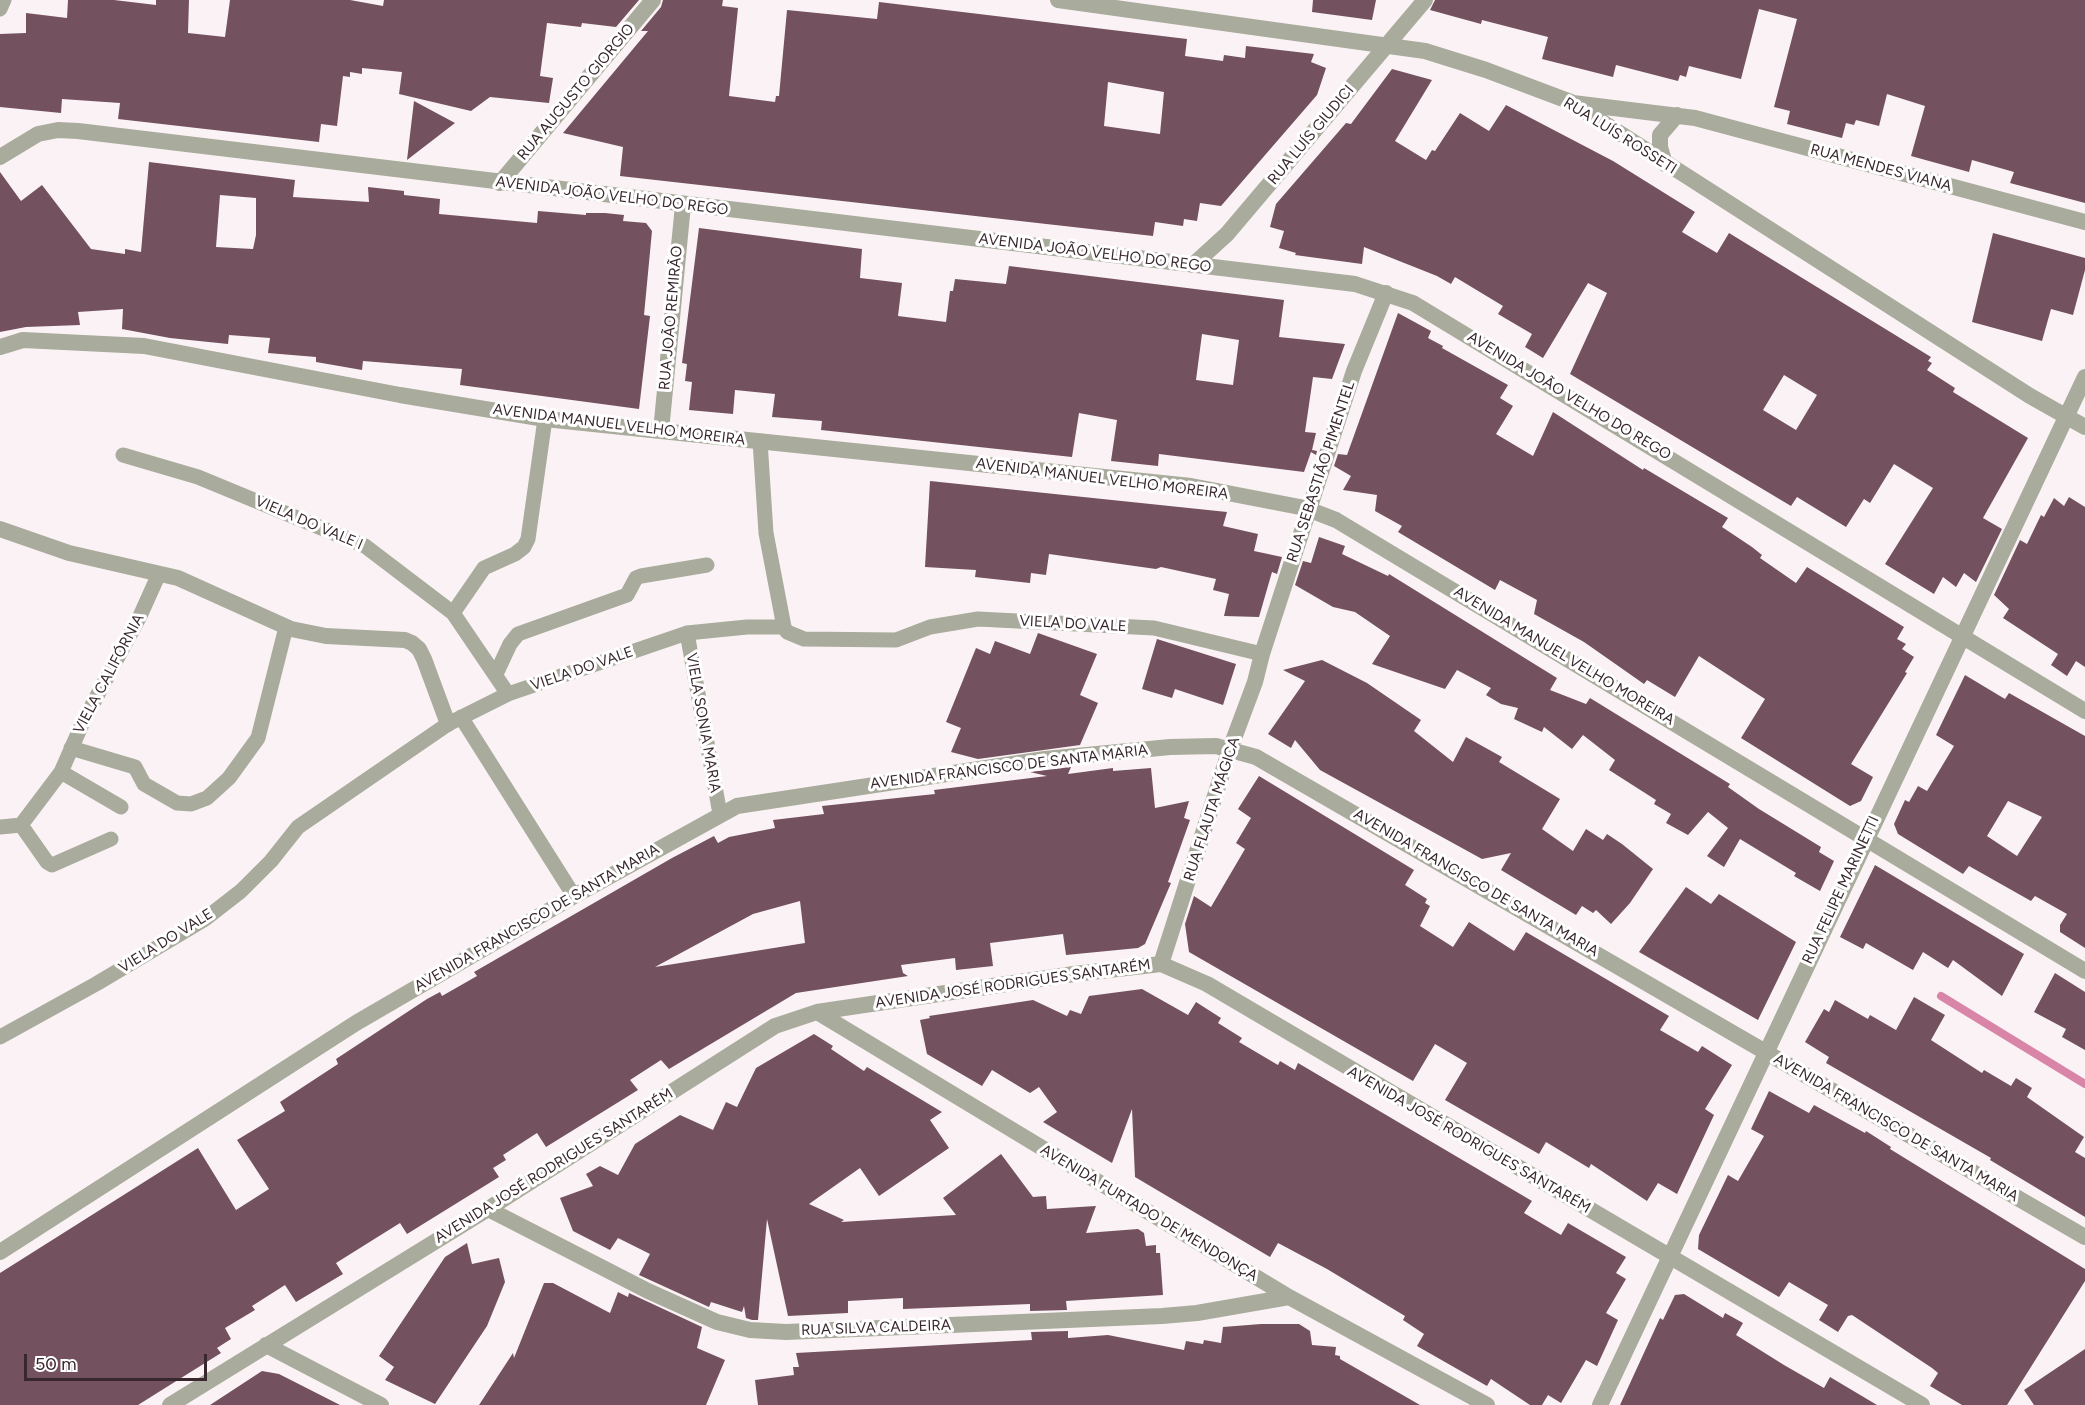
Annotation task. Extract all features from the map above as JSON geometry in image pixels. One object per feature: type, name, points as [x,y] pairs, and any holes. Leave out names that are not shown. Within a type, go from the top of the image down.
[{"type":"street","name":"RUA AUGUSTO GIORGIO","points":[[500,183],[653,0]]},
{"type":"street","name":"RUA LUÍS ROSSETI","points":[[1058,0],[1425,51],[1486,70],[1571,102],[1665,164],[2085,427]]},
{"type":"street","name":"RUA LUÍS GIUDICI","points":[[1193,265],[1227,234],[1425,0]]},
{"type":"street","name":"RUA MENDES VIANA","points":[[1571,102],[1677,115],[2085,222]]},
{"type":"street","points":[[1665,164],[1660,147],[1660,135],[1677,115]]},
{"type":"street","name":"AVENIDA JOÃO VELHO DO REGO","points":[[0,157],[38,134],[68,130],[1354,284],[1386,293],[1424,309],[2085,711]]},
{"type":"street","name":"RUA JOÃO REMIRÃO","points":[[661,431],[683,205]]},
{"type":"street","name":"RUA SEBASTIÃO PIMENTEL","points":[[1262,654],[1354,371],[1386,293]]},
{"type":"street","name":"AVENIDA MANUEL VELHO MOREIRA","points":[[0,347],[23,340],[144,346],[400,395],[545,419],[1191,486],[1309,509],[1336,520],[1866,837],[2085,971]]},
{"type":"street","name":"RUA FELIPE MARINETTI","points":[[1600,1405],[2085,376]]},
{"type":"street","points":[[0,529],[69,553],[158,576],[178,578],[286,627],[326,636],[405,640],[419,649],[454,721]]},
{"type":"street","name":"RUA FLAUTA MÁGICA","points":[[1161,964],[1262,654]]},
{"type":"street","name":"AVENIDA FRANCISCO DE SANTA MARIA","points":[[0,1252],[356,1023],[720,814],[753,802],[1046,759],[1170,747],[1216,746],[1256,757],[1642,978],[1765,1053],[2085,1237]]},
{"type":"street","name":"AVENIDA JOSÉ RODRIGUES SANTARÉM","points":[[170,1405],[488,1209],[775,1026],[817,1012],[1074,974],[1161,964],[1207,984],[1922,1405]]},
{"type":"street","name":"AVENIDA FURTADO DE MENDONÇA","points":[[817,1012],[1289,1297],[1487,1405]]},
{"type":"street","name":"RUA SILVA CALDEIRA","points":[[488,1209],[658,1295],[717,1322],[750,1330],[786,1332],[1162,1316],[1230,1308],[1289,1297]]},
{"type":"street","points":[[266,1345],[381,1405]]},
{"type":"lane","points":[[0,9],[3,0]]},
{"type":"lane","points":[[453,613],[484,568],[515,554],[524,547],[528,539],[545,419]]},
{"type":"lane","points":[[760,441],[766,533],[784,627]]},
{"type":"lane","name":"VIELA DO VALE I","points":[[123,455],[198,477],[356,541],[453,613],[508,694]]},
{"type":"lane","points":[[496,674],[510,644],[518,634],[627,595],[636,578],[641,576],[707,565]]},
{"type":"lane","name":"VIELA CALIFÓRNIA","points":[[21,825],[62,772],[71,748],[158,576]]},
{"type":"lane","name":"VIELA DO VALE","points":[[0,1037],[87,989],[205,919],[249,884],[298,827],[454,721],[508,694],[687,633],[747,627],[784,627],[787,632],[804,639],[896,640],[930,627],[978,619],[1154,628],[1262,654]]},
{"type":"lane","points":[[71,748],[135,767],[141,781],[177,803],[191,804],[207,798],[229,778],[258,738],[286,627]]},
{"type":"lane","name":"VIELA SONIA MARIA","points":[[687,633],[720,814]]},
{"type":"lane","points":[[454,721],[574,896]]},
{"type":"lane","points":[[62,772],[121,807]]},
{"type":"lane","points":[[0,827],[21,825],[47,862],[52,865],[111,839]]},
{"type":"building","points":[[68,0],[114,0],[156,5],[156,0],[189,0],[188,33],[225,37],[230,0],[350,0],[383,6],[384,0],[639,0],[616,27],[582,23],[581,27],[547,23],[540,76],[553,78],[549,103],[490,97],[471,111],[399,94],[402,72],[362,68],[362,74],[350,72],[350,77],[343,76],[337,126],[321,124],[319,142],[118,119],[120,103],[62,99],[61,113],[0,107],[0,34],[26,33],[26,13],[67,18]]},
{"type":"building","points":[[663,0],[723,0],[722,6],[738,8],[729,96],[775,102],[776,96],[779,96],[787,10],[877,19],[879,2],[1187,39],[1185,56],[1223,61],[1224,55],[1245,58],[1246,46],[1314,54],[1311,62],[1326,68],[1317,95],[1221,206],[1200,203],[1197,221],[1184,219],[1183,226],[1155,222],[1153,236],[620,176],[623,147],[563,133],[648,31],[641,31],[661,7]],"holes":[[[1108,82],[1164,92],[1160,134],[1104,126]]]},
{"type":"building","points":[[1313,0],[1376,0],[1372,20],[1312,12]]},
{"type":"building","points":[[1435,0],[2085,0],[2085,203],[2010,183],[2014,172],[1972,160],[1969,172],[1911,156],[1925,106],[1887,94],[1879,126],[1856,120],[1854,125],[1846,123],[1842,138],[1787,124],[1790,111],[1774,107],[1797,19],[1759,9],[1741,79],[1689,66],[1686,77],[1680,75],[1678,81],[1616,65],[1613,77],[1542,59],[1548,37],[1482,20],[1481,24],[1430,10]]},
{"type":"building","points":[[1392,69],[1432,80],[1395,141],[1426,160],[1432,150],[1435,151],[1460,113],[1489,131],[1506,105],[1613,161],[1695,212],[1682,232],[1717,253],[1729,233],[1931,357],[1928,361],[1932,363],[1927,370],[1955,388],[1953,392],[2028,438],[1983,518],[2002,529],[1976,582],[1964,573],[1956,587],[1943,577],[1934,594],[1885,564],[1933,488],[1894,464],[1870,503],[1864,499],[1846,527],[1797,497],[1791,506],[1570,374],[1607,293],[1588,283],[1543,358],[1525,347],[1532,334],[1498,314],[1503,306],[1455,277],[1451,284],[1437,276],[1364,247],[1362,264],[1295,255],[1296,253],[1279,248],[1284,231],[1270,227],[1276,204],[1346,123],[1351,124]],"holes":[[[1784,375],[1817,395],[1796,430],[1763,410]]]},
{"type":"building","points":[[414,101],[455,123],[407,160]]},
{"type":"building","points":[[149,162],[295,180],[293,197],[369,202],[368,187],[404,191],[404,195],[440,199],[439,214],[537,223],[538,211],[624,215],[623,221],[646,223],[652,231],[644,315],[650,316],[639,409],[460,385],[462,369],[363,361],[362,370],[316,362],[316,357],[268,353],[270,338],[229,335],[228,344],[170,338],[122,329],[123,309],[78,312],[80,325],[26,327],[0,332],[0,172],[21,201],[42,185],[91,249],[125,254],[125,249],[141,252]],"holes":[[[220,195],[256,198],[256,235],[253,249],[216,247]]]},
{"type":"building","points":[[699,228],[862,249],[860,278],[902,283],[898,316],[946,322],[950,291],[953,291],[955,279],[1006,284],[1009,266],[1284,300],[1279,337],[1345,344],[1332,379],[1313,377],[1305,432],[1316,433],[1312,450],[1317,451],[1316,455],[1311,452],[1304,472],[1159,454],[1158,466],[1111,461],[1117,420],[1079,413],[1072,457],[821,430],[822,421],[772,417],[775,394],[735,390],[733,414],[689,410],[692,382],[685,381],[687,364],[682,363]],"holes":[[[1202,334],[1239,340],[1233,385],[1196,380]]]},
{"type":"building","points":[[1993,233],[2085,258],[2085,270],[2073,315],[2051,309],[2042,341],[1972,322]]},
{"type":"building","points":[[1398,313],[1431,331],[1428,338],[1443,346],[1442,348],[1508,385],[1500,398],[1513,406],[1496,434],[1533,456],[1553,412],[1643,470],[1644,468],[1728,518],[1722,527],[1752,547],[1762,555],[1760,558],[1796,583],[1807,567],[1904,627],[1897,639],[1906,644],[1902,649],[1914,657],[1905,672],[1907,673],[1851,764],[1873,777],[1861,801],[1850,806],[1741,738],[1765,699],[1699,656],[1675,697],[1647,680],[1644,684],[1584,642],[1534,614],[1537,600],[1500,580],[1495,590],[1398,532],[1402,526],[1375,511],[1377,495],[1343,490],[1351,476],[1334,466],[1338,454],[1347,455]]},
{"type":"building","points":[[930,481],[1227,512],[1223,526],[1258,534],[1254,551],[1282,557],[1277,574],[1272,572],[1259,617],[1224,616],[1229,594],[1213,590],[1216,579],[1161,567],[1156,569],[1049,554],[1046,575],[1031,573],[1030,583],[975,577],[976,570],[925,567]]},
{"type":"building","points":[[2069,497],[2085,507],[2085,667],[2076,661],[2067,676],[2051,665],[2058,654],[2003,618],[2009,609],[1994,595],[2020,540],[2027,544],[2041,515],[2044,517],[2054,498],[2064,506]]},
{"type":"building","points":[[1319,537],[1345,546],[1342,554],[1388,576],[1389,574],[1557,678],[1550,690],[1586,704],[1590,698],[1730,784],[1728,787],[1759,809],[1821,847],[1819,852],[1834,861],[1820,891],[1794,876],[1796,873],[1740,839],[1724,867],[1707,856],[1728,828],[1708,812],[1688,835],[1666,823],[1671,814],[1654,804],[1656,800],[1609,770],[1615,760],[1583,735],[1572,749],[1544,727],[1542,732],[1514,719],[1518,708],[1501,704],[1486,695],[1491,688],[1457,670],[1445,689],[1372,664],[1390,636],[1355,612],[1333,607],[1295,585],[1303,561],[1311,563]]},
{"type":"building","points":[[1038,633],[1097,654],[1080,695],[1098,703],[1080,745],[978,759],[951,752],[961,728],[946,722],[976,648],[990,654],[995,641],[1030,654]]},
{"type":"building","points":[[1157,639],[1236,664],[1223,705],[1175,689],[1172,698],[1142,689]]},
{"type":"building","points":[[1322,660],[1367,683],[1421,720],[1414,731],[1453,762],[1466,737],[1502,757],[1499,762],[1560,799],[1542,829],[1573,851],[1586,829],[1603,840],[1607,834],[1622,844],[1653,869],[1630,903],[1611,924],[1596,910],[1593,913],[1582,906],[1576,915],[1501,870],[1511,853],[1482,859],[1320,770],[1295,740],[1291,748],[1268,734],[1305,681],[1283,670]]},
{"type":"building","points":[[1965,675],[2005,699],[2009,693],[2085,736],[2085,948],[2060,932],[2060,925],[2067,914],[2035,896],[2031,901],[1969,866],[1963,874],[1898,834],[1894,824],[1905,800],[1909,802],[1918,786],[1927,791],[1954,746],[1936,735]],"holes":[[[2008,801],[2042,817],[2017,856],[1987,836]]]},
{"type":"building","points":[[1071,767],[1068,774],[1113,768],[1113,771],[1151,768],[1155,808],[1189,801],[1184,818],[1190,820],[1168,882],[1171,883],[1145,944],[1138,948],[1066,955],[1063,934],[990,943],[993,966],[956,970],[955,958],[901,965],[903,973],[908,976],[796,993],[669,1069],[661,1060],[630,1080],[638,1090],[546,1147],[537,1133],[503,1155],[506,1160],[493,1168],[499,1177],[407,1234],[400,1223],[336,1263],[343,1274],[296,1302],[285,1285],[252,1306],[255,1310],[225,1328],[231,1339],[217,1348],[221,1353],[138,1405],[0,1405],[0,1273],[198,1148],[236,1210],[269,1189],[237,1140],[285,1111],[280,1102],[338,1064],[336,1059],[427,999],[440,992],[442,996],[477,976],[474,972],[714,836],[718,843],[729,837],[775,828],[773,820],[824,814],[822,806],[935,794],[934,790],[1047,776],[1030,772]],"holes":[[[800,901],[805,943],[655,967],[753,914]]]},
{"type":"building","points":[[1259,776],[1414,870],[1405,885],[1427,899],[1425,903],[1430,906],[1420,926],[1453,947],[1469,922],[1514,951],[1526,932],[1669,1016],[1660,1030],[1698,1052],[1702,1046],[1732,1065],[1705,1109],[1714,1115],[1677,1194],[1658,1183],[1647,1201],[1591,1164],[1589,1168],[1546,1142],[1539,1154],[1445,1100],[1467,1063],[1435,1044],[1413,1081],[1189,952],[1185,924],[1194,896],[1211,907],[1245,849],[1236,843],[1251,818],[1238,809]]},
{"type":"building","points":[[1875,865],[2024,954],[2002,996],[1953,960],[1948,968],[1923,952],[1913,970],[1866,943],[1863,949],[1840,937]]},
{"type":"building","points":[[1686,887],[1711,904],[1719,894],[1796,942],[1758,1020],[1639,952]]},
{"type":"building","points":[[2055,973],[2085,992],[2085,1050],[2062,1037],[2066,1029],[2034,1012]]},
{"type":"building","points":[[1142,989],[1188,1015],[1196,1002],[1221,1018],[1218,1023],[1242,1038],[1239,1042],[1278,1065],[1280,1061],[1295,1070],[1298,1063],[1532,1201],[1524,1213],[1561,1235],[1568,1223],[1626,1257],[1616,1273],[1626,1279],[1606,1313],[1618,1320],[1597,1366],[1586,1360],[1561,1403],[1548,1395],[1542,1405],[1530,1405],[1491,1379],[1487,1386],[1417,1346],[1424,1334],[1403,1320],[1405,1316],[1327,1269],[1278,1243],[1270,1257],[1135,1177],[1132,1109],[1112,1163],[1043,1122],[1057,1112],[1039,1087],[1030,1093],[992,1070],[982,1086],[927,1054],[920,1020],[930,1018],[929,1016],[1033,1000],[1067,1016],[1070,1010],[1081,1014],[1089,996]]},
{"type":"building","points":[[1914,997],[1945,1015],[1931,1040],[1982,1073],[1984,1070],[2011,1086],[2016,1078],[2032,1088],[2027,1097],[2084,1137],[2075,1152],[2085,1158],[2085,1217],[1990,1160],[1991,1158],[1826,1063],[1829,1057],[1805,1042],[1824,1009],[1829,1012],[1835,1000],[1868,1019],[1870,1015],[1896,1030]]},
{"type":"building","points":[[814,1034],[833,1046],[831,1049],[864,1071],[867,1067],[942,1112],[930,1120],[949,1148],[879,1196],[860,1168],[809,1204],[844,1220],[841,1222],[956,1215],[943,1198],[1001,1154],[1033,1197],[1046,1196],[1047,1209],[1096,1206],[1086,1233],[1138,1229],[1144,1233],[1146,1246],[1156,1245],[1156,1253],[1160,1253],[1163,1295],[1066,1301],[1067,1310],[1030,1311],[1030,1304],[903,1309],[903,1298],[848,1301],[848,1313],[788,1316],[767,1219],[758,1320],[752,1320],[746,1318],[744,1306],[742,1312],[711,1302],[709,1307],[639,1275],[650,1254],[618,1238],[610,1250],[573,1231],[560,1198],[593,1186],[586,1174],[600,1166],[618,1175],[635,1144],[680,1115],[713,1130],[726,1102],[737,1107],[756,1068]]},
{"type":"building","points":[[1769,1091],[1809,1113],[1814,1105],[1865,1133],[1866,1131],[1891,1147],[1890,1149],[2085,1269],[2085,1281],[2007,1405],[1962,1405],[1930,1386],[1938,1373],[1932,1368],[1852,1315],[1848,1316],[1838,1332],[1819,1320],[1828,1305],[1789,1282],[1779,1297],[1698,1249],[1699,1235],[1728,1175],[1738,1181],[1764,1136],[1751,1129]]},
{"type":"building","points":[[467,1243],[472,1264],[499,1258],[505,1282],[487,1326],[435,1404],[385,1380],[394,1367],[379,1356],[445,1257]]},
{"type":"building","points":[[544,1283],[553,1283],[610,1313],[618,1292],[628,1297],[629,1293],[702,1327],[697,1348],[725,1360],[706,1405],[479,1405],[513,1353],[514,1358]]},
{"type":"building","points":[[1684,1294],[1723,1318],[1725,1313],[1743,1323],[1736,1335],[1784,1365],[1824,1388],[1830,1377],[1877,1405],[1620,1405],[1660,1318],[1663,1320],[1675,1295]]},
{"type":"building","points":[[1299,1324],[1310,1331],[1312,1345],[1336,1347],[1335,1355],[1340,1356],[1340,1359],[1420,1405],[758,1405],[755,1380],[794,1375],[793,1367],[799,1367],[796,1353],[1032,1340],[1031,1332],[1068,1331],[1068,1338],[1108,1335],[1184,1350],[1186,1341],[1203,1344],[1204,1340],[1221,1343],[1223,1327]]},
{"type":"building","points":[[2085,1349],[2085,1405],[2034,1405],[2024,1390]]},
{"type":"building","points":[[262,1371],[279,1374],[340,1405],[210,1405]]},
{"type":"waterway","points":[[1941,996],[2085,1084]]}]
